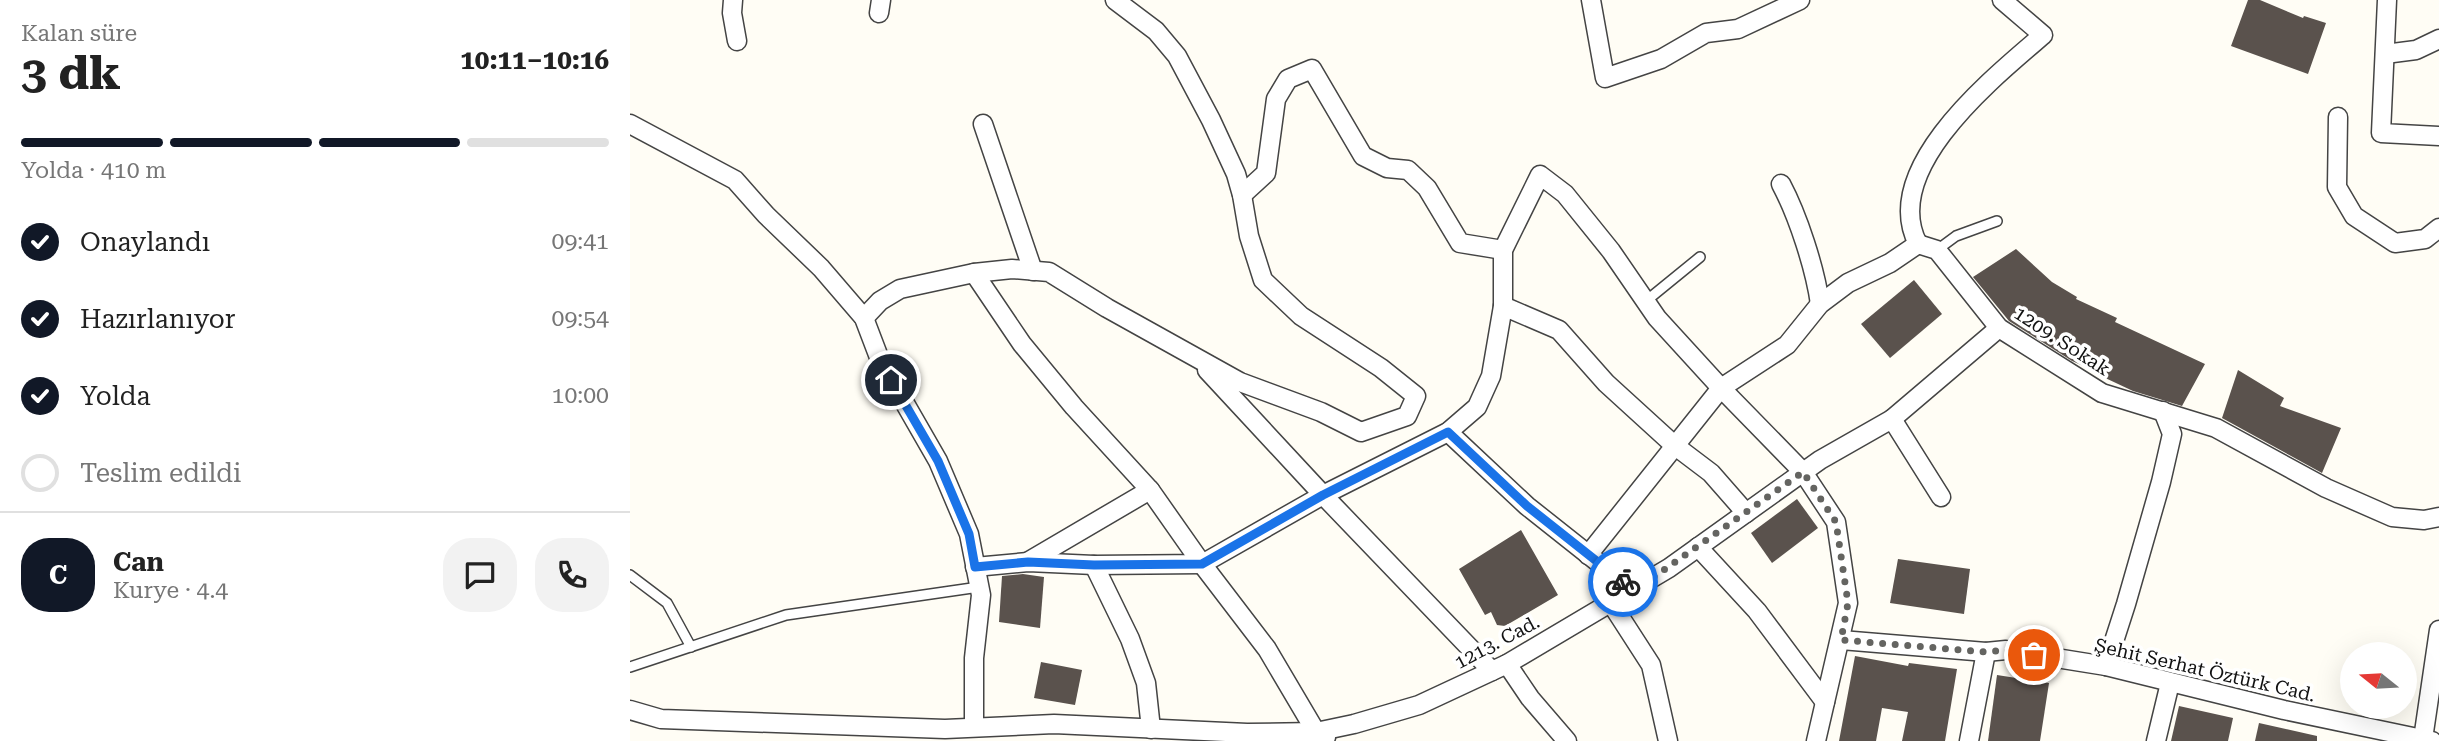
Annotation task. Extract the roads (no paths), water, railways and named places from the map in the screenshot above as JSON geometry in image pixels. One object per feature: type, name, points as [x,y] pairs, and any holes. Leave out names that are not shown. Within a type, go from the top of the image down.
[{"type":"street","points":[[733,0],[737,41]]},
{"type":"street","points":[[864,318],[880,302],[900,289],[974,273],[1012,269],[1049,272],[1107,308],[1240,382],[1321,412],[1361,432],[1406,416],[1416,396],[1381,368],[1300,316],[1263,280],[1249,236],[1236,174],[1211,120],[1177,56],[1156,31],[1115,0]]},
{"type":"street","points":[[1591,0],[1605,78],[1661,59],[1706,33],[1738,29],[1800,0]]},
{"type":"street","points":[[1937,250],[1918,244],[1911,231],[1912,192],[1919,167],[1946,130],[1985,85],[2043,35],[2002,0]]},
{"type":"street","points":[[2387,0],[2381,133],[2439,136]]},
{"type":"street","points":[[2385,54],[2416,50],[2439,39]]},
{"type":"street","points":[[1242,195],[1266,173],[1276,99],[1288,79],[1312,69],[1363,156],[1387,168],[1408,170],[1427,188],[1460,243],[1503,250]]},
{"type":"street","points":[[2338,117],[2337,187],[2354,216],[2395,243],[2425,239],[2439,228]]},
{"type":"street","points":[[630,124],[735,180],[766,215],[821,268],[864,318],[880,360],[938,461],[969,534],[981,595],[974,658],[974,726]]},
{"type":"street","points":[[983,124],[1032,271]]},
{"type":"street","points":[[975,567],[1028,562],[1094,565],[1202,564],[1323,495],[1448,432],[1477,407],[1491,376],[1503,306],[1503,250],[1540,175],[1565,194],[1611,251],[1657,318],[1803,472],[1836,522],[1848,603],[1816,741]]},
{"type":"street","points":[[1782,184],[1818,289],[1820,304]]},
{"type":"street","points":[[1588,555],[1721,388],[1787,345],[1820,304],[1848,283],[1890,263],[1918,244]]},
{"type":"street","name":"1209. Sokak","points":[[1937,250],[1999,328],[2102,393],[2216,428],[2326,488],[2392,517],[2424,520],[2439,517]]},
{"type":"street","points":[[974,273],[1023,344],[1074,407],[1150,490],[1267,649],[1316,732],[1334,741]]},
{"type":"street","points":[[1503,306],[1559,330],[1606,383],[1674,445],[1711,473],[1746,513]]},
{"type":"street","name":"1213. Cad.","points":[[630,710],[661,719],[945,735],[974,726],[1054,724],[1232,737],[1316,732],[1354,724],[1419,705],[1499,667],[1633,590],[1820,460],[1892,419],[1999,328]]},
{"type":"street","points":[[1195,357],[1323,495],[1530,698],[1567,741]]},
{"type":"street","points":[[2106,666],[2140,555],[2172,434],[2163,411]]},
{"type":"street","points":[[1892,419],[1941,497]]},
{"type":"street","points":[[1448,432],[1527,506],[1633,590]]},
{"type":"street","points":[[1028,562],[1150,490]]},
{"type":"street","points":[[1698,547],[1757,611],[1825,702]]},
{"type":"street","points":[[1094,565],[1129,639],[1146,683],[1151,729]]},
{"type":"street","points":[[1611,603],[1651,665],[1668,741]]},
{"type":"street","points":[[2428,740],[2439,630]]},
{"type":"street","name":"Şehit Serhat Öztürk Cad.","points":[[1841,640],[1986,652],[2006,650],[2106,666],[2347,733],[2428,740]]},
{"type":"street","points":[[1969,741],[1986,652]]},
{"type":"street","points":[[2156,741],[2170,683]]},
{"type":"lane","points":[[1937,250],[1956,236],[1997,221]]},
{"type":"lane","points":[[1646,300],[1700,257]]},
{"type":"lane","points":[[630,575],[667,603],[691,647]]},
{"type":"lane","points":[[630,667],[786,615],[979,587]]}]
